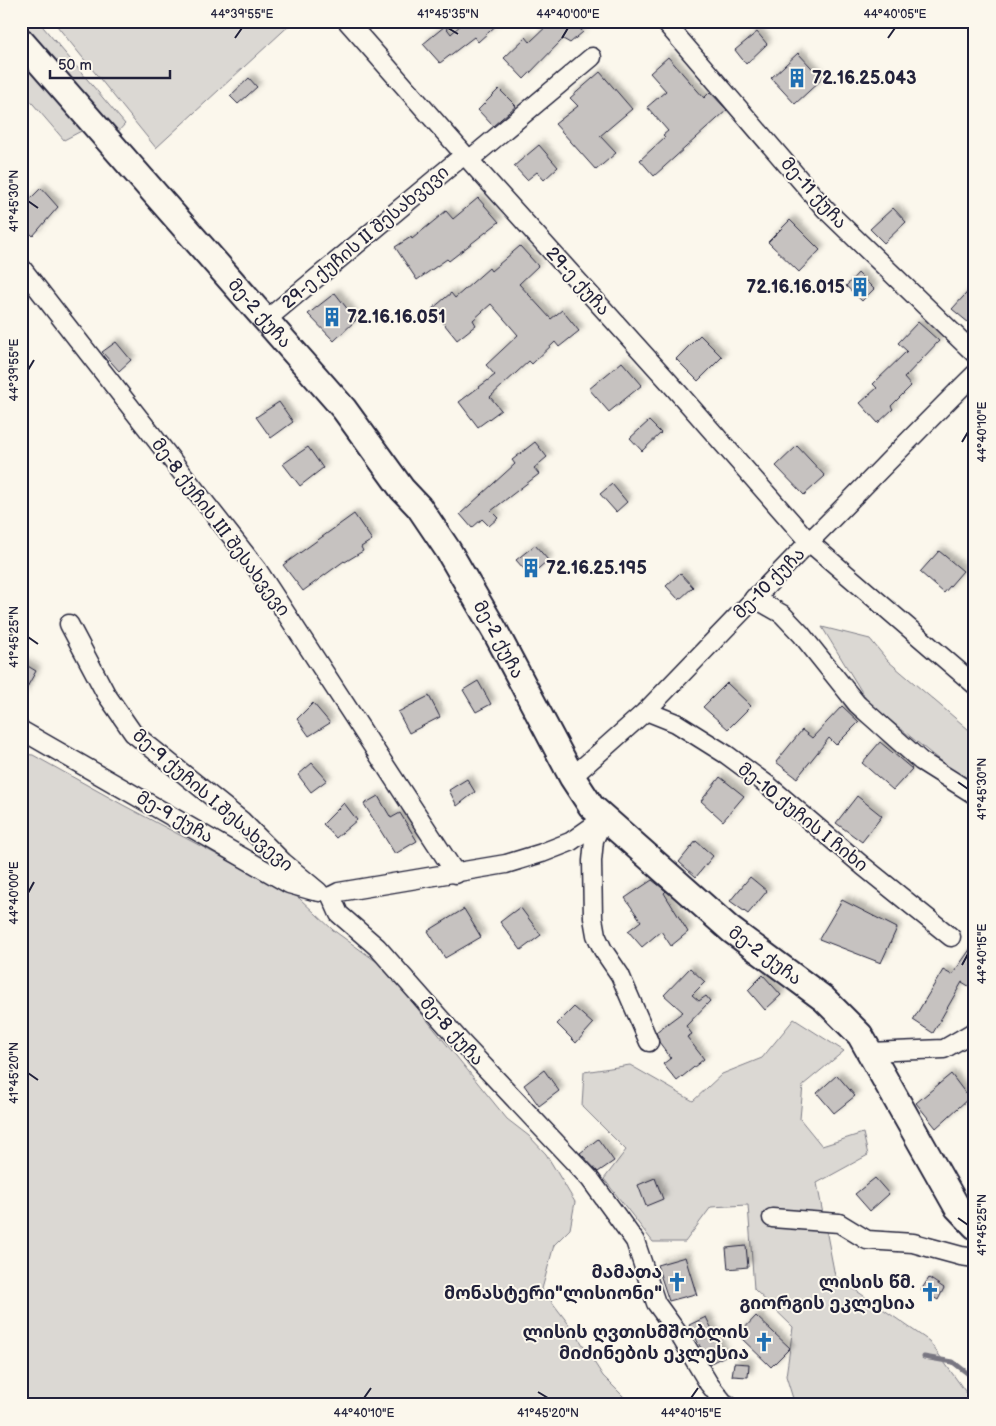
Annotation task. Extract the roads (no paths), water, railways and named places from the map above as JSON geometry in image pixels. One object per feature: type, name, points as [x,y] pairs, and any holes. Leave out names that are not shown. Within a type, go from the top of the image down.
[{"type":"main road","name":"მე-2 ქუჩა","points":[[21,41],[344,409],[402,488],[419,507],[448,550],[495,631],[572,777],[591,806],[731,930],[824,1000],[860,1035],[957,1207],[975,1226]]},
{"type":"street","name":"29-ე ქუჩა","points":[[347,21],[809,542]]},
{"type":"street","name":"მე-11 ქუჩა","points":[[664,21],[825,209],[975,354]]},
{"type":"street","name":"29-ე ქუჩის II შესახვევი","points":[[266,320],[592,57]]},
{"type":"street","name":"მე-8 ქუჩის III შესახვევი","points":[[21,267],[257,569],[456,874]]},
{"type":"street","points":[[809,542],[975,374]]},
{"type":"street","name":"მე-10 ქუჩა","points":[[572,777],[646,711],[809,542],[975,686]]},
{"type":"street","points":[[754,598],[782,614],[801,634],[857,704],[921,761],[975,795]]},
{"type":"street","name":"მე-9 ქუჩის I შესახვევი","points":[[69,624],[100,686],[134,733],[242,821],[283,862],[325,894]]},
{"type":"street","name":"მე-10 ქუჩის I ჩიხი","points":[[646,711],[676,723],[727,755],[769,786],[863,866],[952,937]]},
{"type":"street","name":"მე-9 ქუჩა","points":[[21,730],[289,884],[325,894]]},
{"type":"street","points":[[325,894],[456,874],[506,864],[570,842],[604,818]]},
{"type":"street","points":[[604,818],[594,840],[592,861],[593,918],[596,936],[602,950],[620,975],[649,1042]]},
{"type":"street","name":"მე-8 ქუჩა","points":[[325,894],[339,914],[377,947],[461,1042],[590,1179],[635,1241],[656,1303],[682,1339],[709,1384],[724,1403],[728,1405]]},
{"type":"street","points":[[869,1052],[944,1049],[975,1032]]},
{"type":"street","points":[[772,1218],[839,1222],[867,1240],[913,1243],[975,1258]]},
{"type":"waterway","points":[[924,1357],[953,1362],[975,1379]]},
{"type":"place","name":"72.16.25.043","points":[[797,78]]},
{"type":"place","name":"72.16.16.015","points":[[860,287]]},
{"type":"place","name":"72.16.16.051","points":[[332,317]]},
{"type":"place","name":"72.16.25.195","points":[[531,568]]},
{"type":"place","name":"მამათა მონასტერი\"ლისიონი\"","points":[[677,1282]]},
{"type":"place","name":"ლისის წმ. გიორგის ეკლესია","points":[[930,1292]]},
{"type":"place","name":"ლისის ღვთისმშობლის მიძინების ეკლესია","points":[[764,1342]]}]
